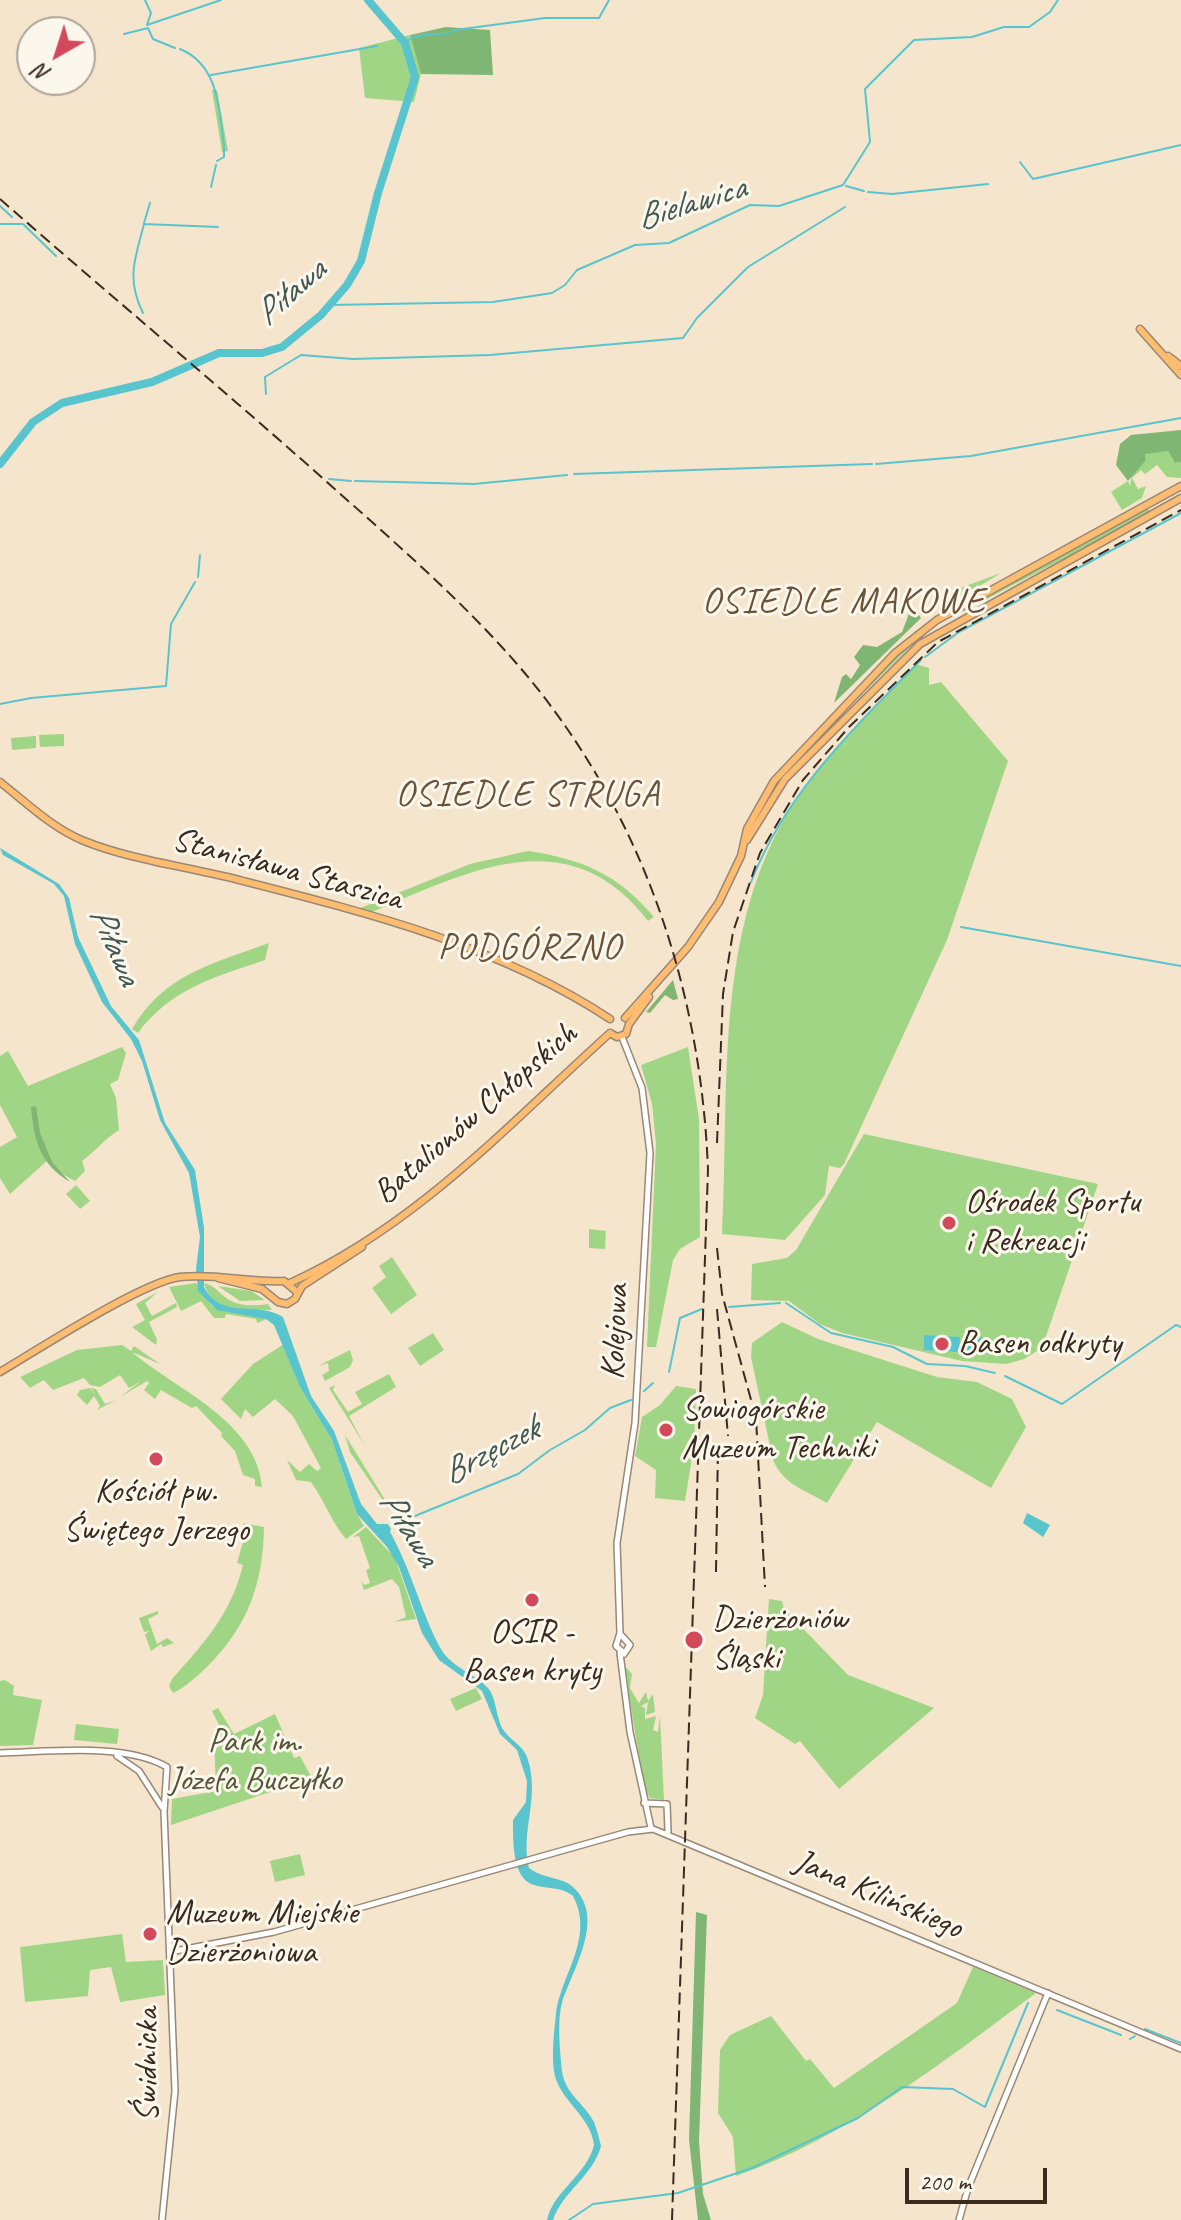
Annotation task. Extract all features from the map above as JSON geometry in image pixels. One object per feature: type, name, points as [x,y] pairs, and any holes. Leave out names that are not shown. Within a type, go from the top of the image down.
[{"type":"main road","points":[[1140,329],[1181,375]]},
{"type":"main road","points":[[1163,353],[1181,366]]},
{"type":"main road","name":"Batalionów Chłopskich","points":[[745,843],[747,829],[759,806],[786,766],[914,636],[957,608],[1181,486]]},
{"type":"main road","name":"Batalionów Chłopskich","points":[[627,1021],[719,902],[745,843],[785,779],[920,644],[1181,498]]},
{"type":"main road","name":"Stanisława Staszica","points":[[0,782],[51,822],[82,841],[243,881],[446,941],[535,974],[610,1019]]},
{"type":"main road","points":[[616,1016],[627,1021],[628,1032],[622,1037],[610,1033],[610,1019],[616,1016]]},
{"type":"main road","name":"Batalionów Chłopskich","points":[[297,1292],[351,1256],[457,1175],[610,1033]]},
{"type":"main road","name":"Batalionów Chłopskich","points":[[290,1283],[376,1234]]},
{"type":"main road","points":[[0,1372],[145,1290],[172,1278],[229,1275],[290,1283],[297,1292],[295,1299],[287,1304],[276,1301],[273,1295],[255,1286],[214,1277]]},
{"type":"main road","points":[[273,1295],[277,1282]]},
{"type":"street","name":"Kolejowa","points":[[621,1638],[617,1543],[635,1423],[650,1153],[642,1088],[622,1037]]},
{"type":"street","points":[[170,1952],[274,1932],[651,1828],[630,1732],[622,1655],[616,1646],[621,1638],[630,1645],[622,1655]]},
{"type":"street","points":[[0,1753],[110,1753],[139,1771],[164,1812]]},
{"type":"street","name":"Świdnicka","points":[[110,1753],[148,1759],[167,1767],[164,1812],[175,2091],[162,2220]]},
{"type":"street","points":[[644,1803],[667,1804],[668,1833]]},
{"type":"street","name":"Jana Kilińskiego","points":[[651,1828],[1181,2049]]},
{"type":"street","points":[[959,2220],[973,2173],[1048,1993]]},
{"type":"green space","points":[[446,27],[490,30],[493,75],[421,74],[410,35]]},
{"type":"green space","points":[[410,35],[421,74],[414,102],[365,98],[359,48]]},
{"type":"green space","points":[[212,90],[217,90],[228,151],[222,152]]},
{"type":"green space","points":[[1181,430],[1181,462],[1175,463],[1168,451],[1145,454],[1146,460],[1128,481],[1116,465],[1120,444],[1131,435]]},
{"type":"green space","points":[[1168,451],[1175,463],[1181,462],[1181,478],[1167,477],[1157,465],[1145,474],[1141,470],[1132,478],[1138,489],[1146,486],[1142,498],[1122,510],[1111,492],[1128,481],[1130,486],[1132,474],[1146,460],[1145,454]]},
{"type":"green space","points":[[1146,508],[1152,512],[962,612],[964,608]]},
{"type":"green space","points":[[1001,573],[952,603],[947,593]]},
{"type":"green space","points":[[912,606],[921,618],[834,703],[842,677],[846,674],[851,679],[860,665],[854,657],[863,645],[877,647],[902,632]]},
{"type":"green space","points":[[949,617],[918,639],[804,752],[898,653]]},
{"type":"green space","points":[[915,664],[929,668],[929,685],[941,682],[1008,761],[947,940],[844,1164],[840,1168],[829,1166],[825,1195],[785,1240],[722,1234],[730,1011],[750,902],[768,850],[808,782]]},
{"type":"green space","points":[[64,734],[64,746],[40,747],[39,735]]},
{"type":"green space","points":[[36,736],[36,748],[12,750],[11,738]]},
{"type":"green space","points":[[528,851],[565,859],[598,871],[627,890],[654,917],[648,921],[617,889],[584,870],[550,862],[515,863],[479,870],[369,913],[358,909],[470,864]]},
{"type":"green space","points":[[269,943],[265,960],[195,986],[164,1005],[138,1033],[132,1029],[145,1010],[174,983],[209,965]]},
{"type":"green space","points":[[673,980],[678,999],[673,1000],[665,995],[650,1013],[646,1012]]},
{"type":"green space","points":[[122,1047],[126,1053],[118,1080],[110,1084],[116,1098],[119,1130],[82,1161],[85,1171],[75,1181],[57,1171],[48,1160],[10,1194],[0,1178],[0,1147],[17,1137],[0,1105],[0,1056],[8,1051],[28,1086]]},
{"type":"green space","points":[[688,1047],[699,1119],[700,1237],[680,1249],[673,1260],[656,1347],[647,1347],[656,1143],[652,1104],[641,1065]]},
{"type":"green space","points":[[36,1106],[40,1133],[52,1162],[70,1182],[52,1167],[40,1150],[31,1107]]},
{"type":"green space","name":"Ośrodek Sportu i Rekreacji","points":[[864,1134],[1098,1184],[1042,1348],[1024,1359],[1006,1364],[962,1361],[842,1333],[820,1324],[789,1301],[751,1300],[752,1264],[787,1258],[796,1250]]},
{"type":"green space","points":[[76,1185],[90,1201],[80,1209],[66,1194]]},
{"type":"green space","points":[[589,1229],[606,1231],[605,1249],[589,1248]]},
{"type":"green space","points":[[392,1257],[417,1295],[391,1314],[372,1288],[386,1277],[379,1266]]},
{"type":"green space","points":[[196,1283],[212,1306],[267,1319],[257,1323],[256,1319],[226,1314],[225,1318],[214,1318],[201,1301],[181,1311],[169,1287]]},
{"type":"green space","points":[[204,1283],[235,1303],[268,1304],[272,1310],[222,1305],[214,1301]]},
{"type":"green space","points":[[218,1286],[251,1291],[265,1300],[240,1301]]},
{"type":"green space","points":[[158,1292],[145,1303],[152,1316],[176,1303],[177,1307],[149,1322],[157,1340],[156,1345],[132,1327],[145,1320],[136,1304]]},
{"type":"green space","points":[[782,1322],[818,1339],[937,1377],[977,1382],[1012,1399],[1026,1427],[991,1488],[877,1422],[827,1503],[789,1481],[773,1460],[751,1357],[752,1343]]},
{"type":"green space","points":[[433,1333],[444,1350],[420,1366],[408,1348]]},
{"type":"green space","points":[[284,1344],[300,1387],[332,1440],[364,1526],[346,1539],[311,1482],[296,1480],[287,1460],[300,1472],[309,1464],[317,1471],[321,1468],[293,1416],[275,1399],[253,1417],[245,1409],[241,1419],[221,1399],[253,1364]]},
{"type":"green space","points":[[122,1345],[131,1351],[134,1346],[160,1364],[132,1352],[230,1425],[246,1443],[257,1464],[262,1487],[255,1486],[255,1479],[243,1475],[235,1451],[196,1406],[192,1408],[161,1390],[155,1399],[144,1390],[149,1383],[147,1381],[120,1397],[140,1382],[129,1388],[120,1375],[100,1387],[90,1385],[84,1378],[53,1390],[44,1380],[30,1388],[20,1377],[77,1350]]},
{"type":"green space","points":[[350,1350],[353,1360],[350,1367],[325,1381],[322,1375],[329,1371],[328,1363],[318,1366]]},
{"type":"green space","points":[[389,1374],[396,1387],[349,1416],[365,1446],[329,1388],[335,1385],[333,1390],[348,1412],[362,1404],[355,1392]]},
{"type":"green space","name":"Sowiogórskie Muzeum Techniki","points":[[676,1386],[696,1389],[694,1446],[685,1501],[655,1498],[656,1470],[635,1456],[642,1417],[660,1405]]},
{"type":"green space","points":[[90,1388],[95,1395],[91,1388],[96,1389],[105,1404],[116,1400],[97,1410],[100,1406],[94,1396],[87,1405],[77,1395],[80,1390]]},
{"type":"green space","points":[[345,1435],[384,1498],[384,1502],[350,1452]]},
{"type":"green space","points":[[243,1523],[264,1527],[256,1586],[243,1620],[207,1667],[173,1693],[169,1686],[172,1679],[206,1640],[224,1613],[238,1582],[243,1565],[237,1563],[245,1535]]},
{"type":"green space","points":[[366,1527],[395,1558],[416,1619],[394,1622],[406,1617],[399,1587],[392,1579],[364,1590],[361,1581],[364,1585],[370,1583],[366,1570],[370,1568],[359,1536],[353,1537]]},
{"type":"green space","points":[[769,1599],[782,1601],[784,1609],[848,1675],[934,1708],[839,1789],[800,1741],[795,1744],[755,1718],[763,1695]]},
{"type":"green space","points":[[158,1611],[148,1619],[157,1644],[167,1638],[174,1643],[163,1647],[161,1644],[151,1651],[145,1635],[149,1631],[144,1632],[139,1618]]},
{"type":"green space","points":[[624,1665],[632,1674],[630,1688],[639,1703],[646,1692],[648,1701],[653,1694],[655,1712],[646,1715],[648,1702],[641,1706],[645,1708],[645,1719],[656,1716],[653,1730],[658,1732],[660,1716],[664,1800],[650,1798],[644,1787]]},
{"type":"green space","points":[[5,1680],[14,1686],[13,1695],[42,1700],[33,1745],[0,1746],[0,1681]]},
{"type":"green space","points":[[476,1688],[482,1699],[456,1711],[450,1699]]},
{"type":"green space","name":"Park im. Józefa Buczyłko","points":[[218,1708],[234,1734],[275,1714],[294,1758],[300,1756],[312,1778],[171,1825],[172,1799],[216,1791],[214,1734],[221,1729],[212,1711]]},
{"type":"green space","points":[[76,1724],[119,1729],[117,1744],[74,1740]]},
{"type":"green space","points":[[300,1854],[305,1875],[275,1882],[270,1861]]},
{"type":"green space","points":[[696,1912],[707,1915],[699,2141],[703,2194],[711,2220],[698,2220],[689,2140]]},
{"type":"green space","points":[[122,1934],[126,1962],[163,1960],[165,1995],[120,2002],[111,1967],[90,1970],[88,1996],[25,2002],[20,1947]]},
{"type":"green space","points":[[973,1967],[1036,1993],[929,2071],[855,2119],[777,2160],[736,2176],[733,2137],[718,2113],[720,2050],[730,2035],[771,2016],[806,2061],[810,2059],[834,2088],[957,2003]]},
{"type":"water","points":[[0,848],[59,884],[69,898],[78,937],[111,1006],[139,1040],[165,1123],[195,1170],[204,1228],[204,1287],[220,1304],[273,1312],[283,1317],[311,1396],[334,1431],[361,1504],[377,1524],[388,1524],[391,1529],[441,1649],[451,1661],[488,1688],[502,1728],[526,1755],[532,1788],[527,1841],[529,1868],[573,1887],[583,1900],[587,1914],[584,1944],[560,2010],[560,2046],[564,2079],[594,2122],[601,2146],[592,2166],[564,2200],[553,2220],[547,2220],[550,2210],[585,2165],[594,2145],[584,2120],[557,2082],[554,2067],[556,2014],[579,1941],[579,1911],[573,1896],[562,1890],[529,1883],[519,1871],[513,1820],[526,1802],[527,1781],[517,1750],[500,1734],[482,1691],[439,1660],[422,1633],[399,1567],[387,1547],[357,1514],[332,1440],[300,1387],[274,1325],[266,1319],[217,1310],[198,1291],[196,1269],[200,1237],[189,1173],[160,1120],[142,1061],[131,1039],[102,1002],[75,944],[64,896],[54,884],[3,855]]},
{"type":"water","name":"Basen odkryty","points":[[924,1335],[960,1337],[959,1352],[924,1350]]},
{"type":"water","points":[[964,1337],[989,1338],[985,1347],[988,1354],[963,1352]]},
{"type":"water","points":[[1027,1513],[1050,1525],[1043,1537],[1023,1523]]},
{"type":"waterway","points":[[145,0],[151,13],[147,25]]},
{"type":"waterway","points":[[147,25],[221,0]]},
{"type":"waterway","name":"Piława","points":[[0,464],[33,422],[62,403],[152,382],[219,353],[262,353],[282,347],[321,315],[347,285],[361,261],[378,193],[415,77],[405,43],[368,0]]},
{"type":"waterway","points":[[405,43],[417,36],[545,18],[599,18],[609,0]]},
{"type":"waterway","name":"Bielawica","points":[[330,305],[493,302],[552,293],[565,285],[577,270],[635,245],[669,243],[750,205],[779,206],[843,185],[870,142],[865,89],[914,40],[972,37],[1004,27],[1029,27],[1050,12],[1058,0]]},
{"type":"waterway","points":[[124,34],[148,28],[153,39],[175,48]]},
{"type":"waterway","points":[[211,75],[377,46]]},
{"type":"waterway","points":[[180,49],[203,66],[215,90],[224,146],[224,157],[217,161]]},
{"type":"waterway","points":[[1020,162],[1033,179],[1181,145]]},
{"type":"waterway","points":[[211,187],[216,165]]},
{"type":"waterway","points":[[868,192],[892,194],[988,184]]},
{"type":"waterway","points":[[846,186],[864,191]]},
{"type":"waterway","points":[[144,223],[150,203]]},
{"type":"waterway","points":[[0,206],[12,217]]},
{"type":"waterway","points":[[266,394],[265,377],[301,355],[353,359],[490,355],[683,338],[697,318],[748,267],[845,207]]},
{"type":"waterway","points":[[0,224],[23,224],[56,256]]},
{"type":"waterway","points":[[143,313],[133,279],[144,224],[218,227]]},
{"type":"waterway","points":[[876,464],[971,456],[1181,418]]},
{"type":"waterway","points":[[574,474],[872,464]]},
{"type":"waterway","points":[[355,481],[474,484],[567,475]]},
{"type":"waterway","points":[[329,479],[351,481]]},
{"type":"waterway","points":[[925,657],[959,632],[1181,513]]},
{"type":"waterway","points":[[198,577],[200,555]]},
{"type":"waterway","points":[[0,704],[31,698],[166,686],[171,624],[195,582]]},
{"type":"waterway","points":[[751,882],[783,818],[824,762],[921,660]]},
{"type":"waterway","points":[[961,927],[1181,966]]},
{"type":"waterway","name":"Brzęczek","points":[[729,1307],[780,1303]]},
{"type":"waterway","name":"Brzęczek","points":[[786,1303],[831,1333],[893,1347],[927,1364],[965,1366],[995,1373]]},
{"type":"waterway","name":"Brzęczek","points":[[669,1372],[680,1318],[702,1309]]},
{"type":"waterway","name":"Brzęczek","points":[[1005,1376],[1062,1404],[1176,1325],[1181,1327]]},
{"type":"waterway","name":"Brzęczek","points":[[644,1391],[653,1383]]},
{"type":"waterway","name":"Brzęczek","points":[[410,1518],[518,1474],[550,1450],[585,1430],[610,1408],[631,1400]]},
{"type":"waterway","points":[[569,2220],[593,2204],[678,2193],[752,2168],[858,2118],[902,2087],[953,2089],[985,2107],[1028,2003]]},
{"type":"waterway","points":[[1057,2010],[1121,2035]]},
{"type":"waterway","points":[[1145,2029],[1181,2043]]},
{"type":"waterway","points":[[1130,2039],[1135,2036]]},
{"type":"railway","points":[[0,199],[318,474],[420,566],[494,639],[560,719],[598,777],[630,838],[656,901],[677,966],[692,1033],[703,1101],[708,1170],[672,2220]]},
{"type":"railway","points":[[717,1143],[723,994],[733,932],[760,853],[803,780],[849,727],[938,642],[1181,510]]},
{"type":"railway","points":[[717,1248],[722,1294],[756,1418],[765,1587]]},
{"type":"railway","points":[[717,1309],[728,1436]]},
{"type":"railway","points":[[716,1572],[718,1445]]},
{"type":"place","name":"Ośrodek Sportu i Rekreacji","points":[[949,1223]]},
{"type":"place","name":"Basen odkryty","points":[[942,1344]]},
{"type":"place","name":"Sowiogórskie Muzeum Techniki","points":[[666,1430]]},
{"type":"place","name":"Kościół pw. Świętego Jerzego","points":[[156,1459]]},
{"type":"place","name":"OSIR - Basen kryty","points":[[532,1600]]},
{"type":"place","name":"Dzierżoniów Śląski","points":[[694,1640]]},
{"type":"place","name":"Muzeum Miejskie Dzierżoniowa","points":[[150,1934]]},
{"type":"district","name":"OSIEDLE MAKOWE","points":[[844,603]]},
{"type":"district","name":"OSIEDLE STRUGA","points":[[528,796]]},
{"type":"district","name":"PODGÓRZNO","points":[[530,949]]}]
